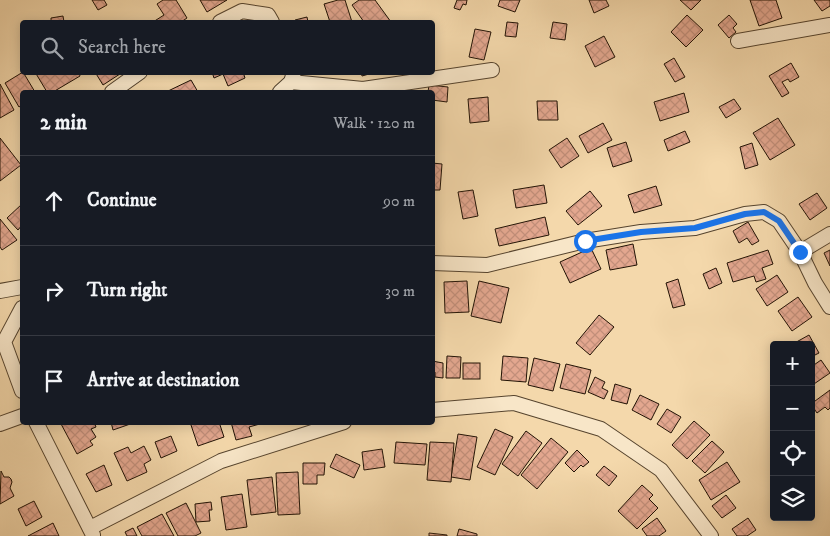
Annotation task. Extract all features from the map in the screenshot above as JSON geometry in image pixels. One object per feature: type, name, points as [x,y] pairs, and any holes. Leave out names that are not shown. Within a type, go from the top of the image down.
[{"type":"street","points":[[224,20],[242,11],[268,15],[271,20]]},
{"type":"street","points":[[738,41],[830,25]]},
{"type":"street","points":[[282,90],[292,77],[363,89],[492,70]]},
{"type":"street","points":[[115,90],[136,75]]},
{"type":"street","points":[[435,263],[487,265],[585,241],[641,232],[695,228],[745,214],[764,212],[779,221],[800,252],[815,283],[830,307]]},
{"type":"street","points":[[800,252],[830,234]]},
{"type":"street","points":[[0,290],[20,287]]},
{"type":"street","points":[[20,311],[2,338],[20,386]]},
{"type":"street","points":[[435,410],[514,403],[601,429],[660,470],[711,536]]},
{"type":"street","points":[[0,424],[20,417]]},
{"type":"street","points":[[38,425],[92,532],[222,461],[335,425]]},
{"type":"building","points":[[92,0],[104,0],[107,5],[98,10]]},
{"type":"building","points":[[163,0],[176,0],[187,18],[184,20],[156,20],[164,15],[157,4]]},
{"type":"building","points":[[200,0],[227,0],[207,12]]},
{"type":"building","points":[[345,0],[351,20],[329,20],[324,4]]},
{"type":"building","points":[[359,0],[375,0],[390,20],[363,20],[352,5]]},
{"type":"building","points":[[457,0],[467,0],[466,5],[463,4],[460,10],[454,8]]},
{"type":"building","points":[[500,0],[520,0],[515,12],[498,6]]},
{"type":"building","points":[[589,0],[606,0],[609,6],[594,13]]},
{"type":"building","points":[[680,0],[701,0],[691,10]]},
{"type":"building","points":[[750,0],[776,0],[782,18],[759,26]]},
{"type":"building","points":[[814,0],[830,0],[830,6],[822,11]]},
{"type":"building","points":[[687,15],[703,30],[686,47],[671,32]]},
{"type":"building","points":[[729,15],[737,24],[733,28],[736,32],[729,38],[718,25]]},
{"type":"building","points":[[63,16],[64,20],[51,20],[51,18]]},
{"type":"building","points":[[307,17],[308,20],[295,20]]},
{"type":"building","points":[[507,22],[518,23],[516,37],[505,36]]},
{"type":"building","points":[[553,22],[567,24],[565,40],[550,38]]},
{"type":"building","points":[[475,29],[491,32],[484,60],[469,57]]},
{"type":"building","points":[[604,36],[615,57],[595,67],[585,46]]},
{"type":"building","points":[[674,58],[685,77],[675,82],[664,64]]},
{"type":"building","points":[[791,63],[799,77],[790,82],[788,79],[782,82],[789,93],[782,97],[769,76]]},
{"type":"building","points":[[20,74],[25,75],[34,90],[20,90],[19,107],[5,83]]},
{"type":"building","points":[[37,75],[80,75],[56,90],[46,90]]},
{"type":"building","points":[[97,75],[118,75],[103,85]]},
{"type":"building","points":[[223,75],[244,75],[245,78],[228,86]]},
{"type":"building","points":[[191,80],[197,90],[170,90]]},
{"type":"building","points":[[0,84],[14,110],[0,118]]},
{"type":"building","points":[[429,85],[448,87],[447,102],[435,100],[435,90],[428,90]]},
{"type":"building","points":[[684,93],[689,112],[660,121],[654,102]]},
{"type":"building","points":[[488,97],[489,121],[470,123],[468,99]]},
{"type":"building","points":[[734,99],[741,109],[726,118],[719,107]]},
{"type":"building","points":[[537,101],[557,101],[558,120],[538,120]]},
{"type":"building","points":[[778,118],[795,145],[770,160],[753,133]]},
{"type":"building","points":[[603,123],[612,140],[588,153],[579,136]]},
{"type":"building","points":[[685,131],[690,142],[668,151],[664,140]]},
{"type":"building","points":[[0,138],[20,166],[0,181]]},
{"type":"building","points":[[567,138],[579,156],[561,168],[549,150]]},
{"type":"building","points":[[626,142],[632,161],[613,167],[607,148]]},
{"type":"building","points":[[752,143],[758,165],[745,169],[740,147]]},
{"type":"building","points":[[435,163],[442,164],[440,190],[435,190]]},
{"type":"building","points":[[544,185],[547,203],[516,208],[513,190]]},
{"type":"building","points":[[656,186],[662,205],[634,213],[628,195]]},
{"type":"building","points":[[473,190],[478,216],[463,219],[458,192]]},
{"type":"building","points":[[590,191],[602,206],[578,225],[566,211]]},
{"type":"building","points":[[817,193],[827,208],[810,220],[799,204]]},
{"type":"building","points":[[20,206],[20,228],[18,230],[7,218]]},
{"type":"building","points":[[545,217],[549,235],[499,246],[495,229]]},
{"type":"building","points":[[0,219],[17,240],[2,250],[0,247]]},
{"type":"building","points":[[748,222],[759,241],[752,245],[747,238],[739,243],[733,231]]},
{"type":"building","points":[[633,244],[637,265],[610,270],[606,250]]},
{"type":"building","points":[[591,248],[601,269],[570,283],[560,262]]},
{"type":"building","points":[[768,250],[773,264],[762,268],[766,279],[756,282],[754,276],[733,282],[727,263]]},
{"type":"building","points":[[830,250],[830,266],[824,253]]},
{"type":"building","points":[[716,268],[722,283],[709,289],[703,274]]},
{"type":"building","points":[[777,275],[788,292],[767,306],[756,289]]},
{"type":"building","points":[[678,279],[685,305],[673,308],[666,283]]},
{"type":"building","points":[[467,281],[469,312],[445,313],[444,282]]},
{"type":"building","points":[[479,281],[509,288],[501,323],[471,316]]},
{"type":"building","points":[[798,297],[812,317],[792,331],[778,311]]},
{"type":"building","points":[[599,315],[614,327],[590,355],[576,343]]},
{"type":"building","points":[[809,335],[812,341],[798,341]]},
{"type":"building","points":[[815,346],[819,353],[815,355]]},
{"type":"building","points":[[447,356],[461,357],[460,378],[446,378]]},
{"type":"building","points":[[503,356],[528,358],[526,382],[501,380]]},
{"type":"building","points":[[534,358],[560,364],[553,391],[528,385]]},
{"type":"building","points":[[821,360],[830,373],[815,383],[815,364]]},
{"type":"building","points":[[435,362],[443,363],[443,378],[435,377]]},
{"type":"building","points":[[463,363],[480,363],[480,379],[463,379]]},
{"type":"building","points":[[566,364],[591,370],[585,394],[560,388]]},
{"type":"building","points":[[595,377],[605,382],[602,388],[608,391],[604,399],[588,392]]},
{"type":"building","points":[[615,384],[631,389],[627,404],[611,400]]},
{"type":"building","points":[[830,390],[830,408],[828,410],[825,407],[817,413],[815,401]]},
{"type":"building","points":[[640,395],[659,404],[651,420],[632,410]]},
{"type":"building","points":[[667,409],[681,417],[671,433],[657,424]]},
{"type":"building","points":[[694,421],[710,435],[687,459],[672,445]]},
{"type":"building","points":[[62,425],[95,425],[96,427],[91,429],[96,437],[90,441],[93,445],[77,454]]},
{"type":"building","points":[[112,425],[127,425],[113,430]]},
{"type":"building","points":[[191,425],[220,425],[224,437],[198,446]]},
{"type":"building","points":[[232,425],[256,425],[249,427],[252,436],[236,440]]},
{"type":"building","points":[[495,429],[513,437],[495,475],[477,467]]},
{"type":"building","points":[[526,431],[542,443],[518,476],[502,464]]},
{"type":"building","points":[[458,434],[477,437],[470,480],[451,477]]},
{"type":"building","points":[[171,436],[177,451],[161,458],[155,442]]},
{"type":"building","points":[[551,438],[568,452],[537,489],[521,475]]},
{"type":"building","points":[[712,441],[724,452],[705,473],[692,461]]},
{"type":"building","points":[[396,442],[427,444],[425,465],[394,463]]},
{"type":"building","points":[[430,442],[454,443],[451,482],[427,480]]},
{"type":"building","points":[[144,446],[151,460],[144,464],[147,472],[127,481],[114,453],[128,447],[131,453]]},
{"type":"building","points":[[382,449],[385,467],[364,470],[362,452]]},
{"type":"building","points":[[577,450],[589,462],[583,467],[581,465],[574,472],[565,463]]},
{"type":"building","points":[[336,454],[360,465],[354,478],[330,467]]},
{"type":"building","points":[[727,462],[740,482],[711,500],[699,480]]},
{"type":"building","points":[[303,463],[325,463],[324,475],[317,475],[317,484],[303,484]]},
{"type":"building","points":[[104,465],[112,485],[96,492],[86,474]]},
{"type":"building","points":[[604,466],[617,476],[609,486],[596,475]]},
{"type":"building","points":[[1,471],[4,477],[11,479],[10,488],[14,496],[0,504]]},
{"type":"building","points":[[298,472],[300,514],[278,515],[276,473]]},
{"type":"building","points":[[272,477],[276,512],[251,515],[247,480]]},
{"type":"building","points":[[642,485],[653,495],[649,499],[658,508],[637,529],[618,511]]},
{"type":"building","points":[[242,494],[247,527],[226,530],[221,497]]},
{"type":"building","points":[[726,495],[736,508],[722,518],[712,506]]},
{"type":"building","points":[[34,501],[42,517],[26,526],[18,509]]},
{"type":"building","points":[[211,502],[212,510],[209,510],[210,521],[196,522],[195,504]]},
{"type":"building","points":[[186,503],[201,533],[195,536],[178,536],[166,513]]},
{"type":"building","points":[[162,514],[174,536],[142,536],[137,527]]},
{"type":"building","points":[[657,518],[666,531],[659,536],[647,536],[642,529]]},
{"type":"building","points":[[748,518],[756,530],[747,536],[737,536],[732,529]]},
{"type":"building","points":[[53,523],[59,536],[28,536]]},
{"type":"building","points":[[133,528],[137,536],[127,536],[125,532]]},
{"type":"building","points":[[459,529],[477,534],[477,536],[457,536]]},
{"type":"building","points":[[429,533],[447,535],[447,536],[429,536]]},
{"type":"route","points":[[585,241],[641,232],[695,228],[745,214],[764,212],[779,221],[800,252]]}]
